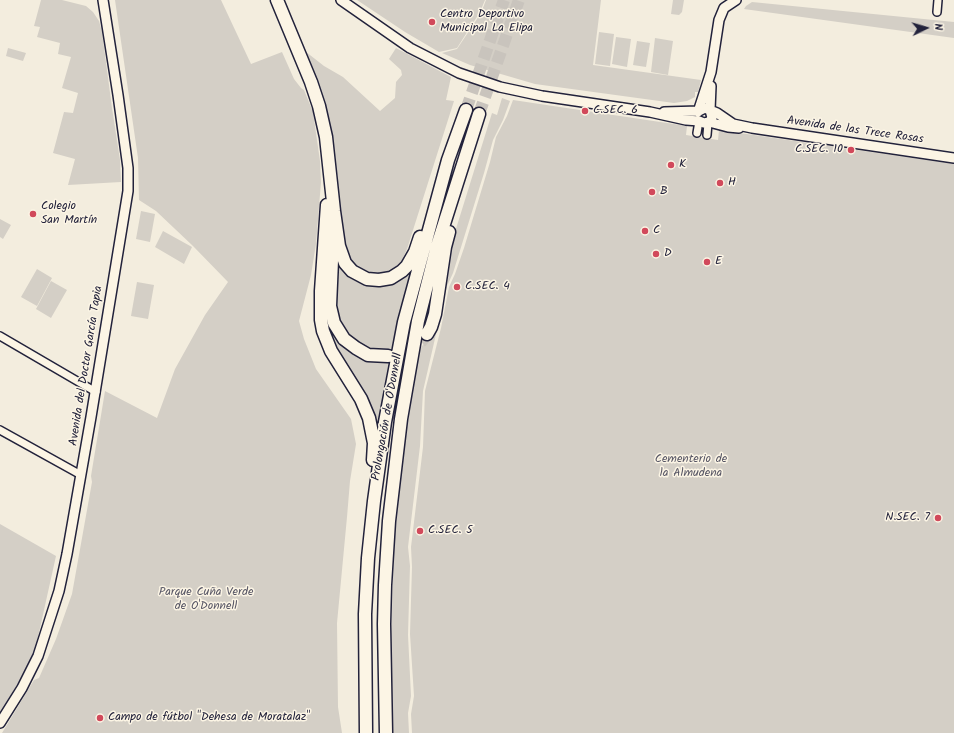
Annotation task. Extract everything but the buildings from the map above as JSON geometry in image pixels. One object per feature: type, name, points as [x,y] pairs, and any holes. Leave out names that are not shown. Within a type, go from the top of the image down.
[{"type":"highway","points":[[274,0],[300,55]]},
{"type":"highway","points":[[277,0],[311,82],[319,106],[330,162],[334,211],[340,253],[348,268],[367,279],[379,280],[391,278],[407,266],[415,252],[436,182],[448,160]]},
{"type":"highway","name":"Prolongación de O'Donnell","points":[[366,733],[365,614],[368,558],[385,422],[404,322],[448,160],[466,110]]},
{"type":"highway","name":"Prolongación de O'Donnell","points":[[386,733],[384,632],[385,585],[393,478],[401,419],[418,321],[437,246],[479,114]]},
{"type":"highway","points":[[330,162],[327,187],[327,215],[321,291],[321,320],[331,351],[361,399],[369,418],[374,443],[374,502]]},
{"type":"highway","points":[[427,334],[435,314],[445,247],[454,206],[455,188]]},
{"type":"highway","points":[[334,211],[330,306],[334,322],[344,339],[356,348],[368,354],[388,356]]},
{"type":"street","points":[[97,0],[103,0]]},
{"type":"street","name":"Avenida del Doctor García Tapia","points":[[0,723],[22,688],[38,656],[59,591],[96,392],[128,191],[128,168],[103,0]]},
{"type":"street","name":"Avenida de las Trece Rosas","points":[[341,0],[410,48],[444,66],[500,87],[528,94],[650,112],[728,127],[752,128]]},
{"type":"street","points":[[697,133],[705,122],[712,118],[711,72],[718,20],[727,5],[736,0]]},
{"type":"street","points":[[936,12],[938,0]]},
{"type":"street","points":[[707,135],[705,122],[697,116],[711,72]]},
{"type":"street","name":"Avenida de las Trece Rosas","points":[[650,112],[699,111],[705,108],[737,125],[954,158]]},
{"type":"street","points":[[0,336],[96,392]]},
{"type":"street","points":[[0,430],[81,475]]},
{"type":"green space","points":[[41,0],[62,0],[86,6],[93,12],[99,21],[102,32],[120,160],[121,182],[68,185],[75,159],[53,153],[64,112],[73,113],[78,93],[62,88],[71,57],[58,54],[60,43],[37,37],[40,27],[34,26]]},
{"type":"green space","name":"Parque Cuña Verde de O'Donnell","points":[[115,0],[221,0],[251,64],[282,52],[294,79],[304,90],[313,112],[320,161],[321,182],[316,244],[311,275],[299,321],[304,339],[316,369],[351,419],[356,444],[350,481],[337,623],[338,707],[342,733],[2,733],[34,680],[39,678],[56,639],[72,594],[92,482],[91,476],[105,391],[157,418],[175,369],[205,315],[228,282],[156,211],[139,200],[138,158]]},
{"type":"green space","name":"Centro Deportivo Municipal La Elipa","points":[[357,0],[485,0],[480,12],[457,48],[439,52],[405,32]]},
{"type":"green space","points":[[486,0],[601,0],[593,65],[701,80],[698,92],[695,92],[695,97],[687,101],[674,103],[535,84],[470,65],[442,53],[457,49],[481,13]]},
{"type":"green space","points":[[673,0],[684,0],[682,12],[679,15],[671,14]]},
{"type":"green space","points":[[752,2],[954,22],[954,38],[744,9]]},
{"type":"green space","points":[[599,32],[614,34],[610,66],[595,64]]},
{"type":"green space","points":[[616,37],[631,39],[627,67],[612,64]]},
{"type":"green space","points":[[655,38],[673,41],[668,75],[651,72]]},
{"type":"green space","points":[[637,41],[650,43],[646,67],[633,65]]},
{"type":"green space","points":[[8,48],[26,53],[23,61],[6,56]]},
{"type":"green space","points":[[301,48],[324,66],[343,77],[380,111],[395,98],[396,82],[402,75],[401,70],[389,59],[396,48],[451,77],[446,100],[454,101],[407,249],[401,262],[391,271],[376,274],[362,271],[349,260],[344,251],[337,173],[328,118],[320,90]]},
{"type":"green space","points":[[502,98],[510,101],[493,140],[453,273],[447,286],[423,391],[420,446],[408,547],[410,566],[408,635],[411,696],[408,713],[409,733],[392,733],[391,643],[394,540],[405,439],[418,358],[420,348],[429,339],[455,232],[492,113],[497,115]]},
{"type":"green space","name":"Cementerio de la Almudena","points":[[513,100],[687,126],[686,135],[718,140],[719,130],[954,164],[954,733],[412,733],[411,714],[414,696],[410,634],[412,567],[411,547],[423,447],[425,391],[441,328],[449,287],[464,248],[496,137],[507,116]]},
{"type":"green space","points":[[141,211],[155,214],[150,242],[136,239]]},
{"type":"green space","points":[[0,219],[11,225],[3,239],[0,237]]},
{"type":"green space","points":[[163,231],[192,247],[184,264],[155,247]]},
{"type":"green space","points":[[340,263],[365,283],[411,270],[391,350],[379,351],[367,349],[354,342],[340,323],[336,307]]},
{"type":"green space","points":[[37,269],[52,278],[37,306],[21,297]]},
{"type":"green space","points":[[51,281],[67,290],[51,318],[36,309]]},
{"type":"green space","points":[[137,282],[154,285],[148,319],[131,316]]},
{"type":"green space","points":[[324,291],[336,335],[389,359],[377,433],[329,340]]},
{"type":"green space","points":[[0,524],[56,556],[34,655],[0,714]]},
{"type":"tunnel","points":[[466,110],[504,0]]},
{"type":"tunnel","points":[[479,114],[519,0]]},
{"type":"tunnel","points":[[389,356],[408,351],[422,341],[427,334]]},
{"type":"place","name":"Centro Deportivo Municipal La Elipa","points":[[432,22]]},
{"type":"place","name":"C.SEC. 6","points":[[585,111]]},
{"type":"place","name":"C.SEC. 10","points":[[851,150]]},
{"type":"place","name":"K","points":[[671,165]]},
{"type":"place","name":"H","points":[[720,183]]},
{"type":"place","name":"B","points":[[652,192]]},
{"type":"place","name":"Colegio San Martín","points":[[33,214]]},
{"type":"place","name":"C","points":[[645,231]]},
{"type":"place","name":"D","points":[[656,254]]},
{"type":"place","name":"E","points":[[707,262]]},
{"type":"place","name":"C.SEC. 4","points":[[457,287]]},
{"type":"place","name":"N.SEC. 7","points":[[938,518]]},
{"type":"place","name":"C.SEC. 5","points":[[420,531]]},
{"type":"place","name":"Campo de fútbol \"Dehesa de Moratalaz\"","points":[[100,718]]}]
